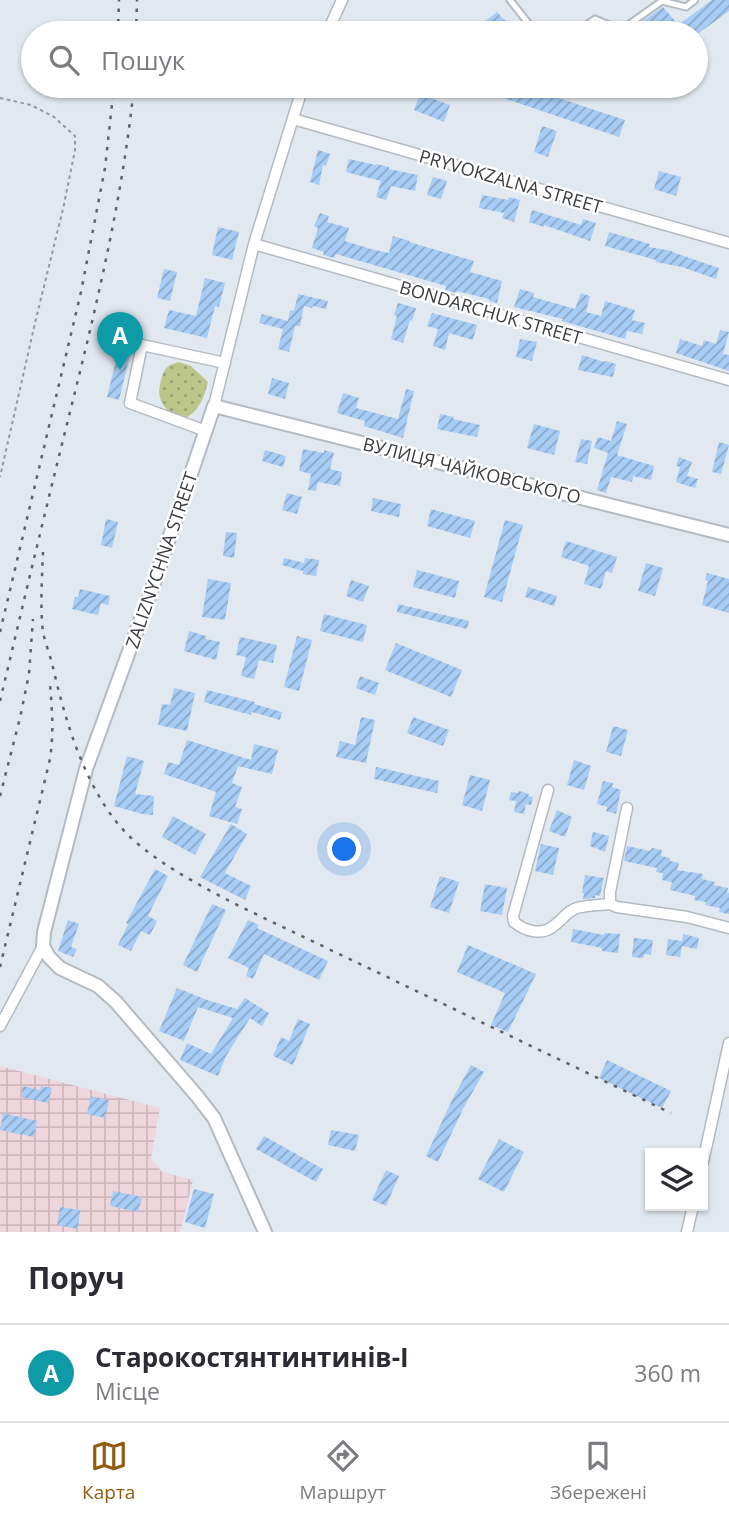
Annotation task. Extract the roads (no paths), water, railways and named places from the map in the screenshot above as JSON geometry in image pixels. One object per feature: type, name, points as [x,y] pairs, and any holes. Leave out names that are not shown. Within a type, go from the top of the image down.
[{"type":"street","points":[[332,21],[342,0]]},
{"type":"street","name":"ZALIZNYCHNA STREET","points":[[0,1026],[43,946],[44,932],[86,769],[206,431],[254,244],[299,98]]},
{"type":"street","name":"PRYVOKZALNA STREET","points":[[293,119],[729,243]]},
{"type":"street","name":"BONDARCHUK STREET","points":[[254,244],[729,380]]},
{"type":"street","points":[[206,431],[131,403],[142,345],[225,363]]},
{"type":"street","name":"ВУЛИЦЯ ЧАЙКОВСЬКОГО","points":[[214,405],[729,535]]},
{"type":"street","points":[[548,790],[513,916],[514,922],[526,930],[542,932],[550,930],[566,913],[578,907],[610,904],[687,917],[729,928]]},
{"type":"street","points":[[610,904],[627,808]]},
{"type":"street","points":[[43,946],[60,968],[98,986],[116,1002],[197,1096],[214,1118],[265,1232]]},
{"type":"street","points":[[706,1148],[729,1043]]},
{"type":"street","points":[[687,1232],[692,1211]]},
{"type":"lane","points":[[510,0],[527,21]]},
{"type":"lane","points":[[634,21],[662,1],[686,7],[695,0]]},
{"type":"railway","points":[[118,21],[119,0]]},
{"type":"railway","points":[[136,21],[137,0]]},
{"type":"railway","points":[[0,632],[81,292],[105,168],[113,98]]},
{"type":"railway","points":[[0,701],[105,262],[122,175],[133,98]]},
{"type":"railway","points":[[43,552],[43,632],[63,708],[89,778],[114,819],[141,847],[197,884],[241,907],[671,1113]]},
{"type":"railway","points":[[0,796],[29,674],[33,619]]},
{"type":"railway","points":[[0,967],[50,759],[50,684]]},
{"type":"place","name":"Старокостянтинтинів-І","points":[[120,370]]}]
